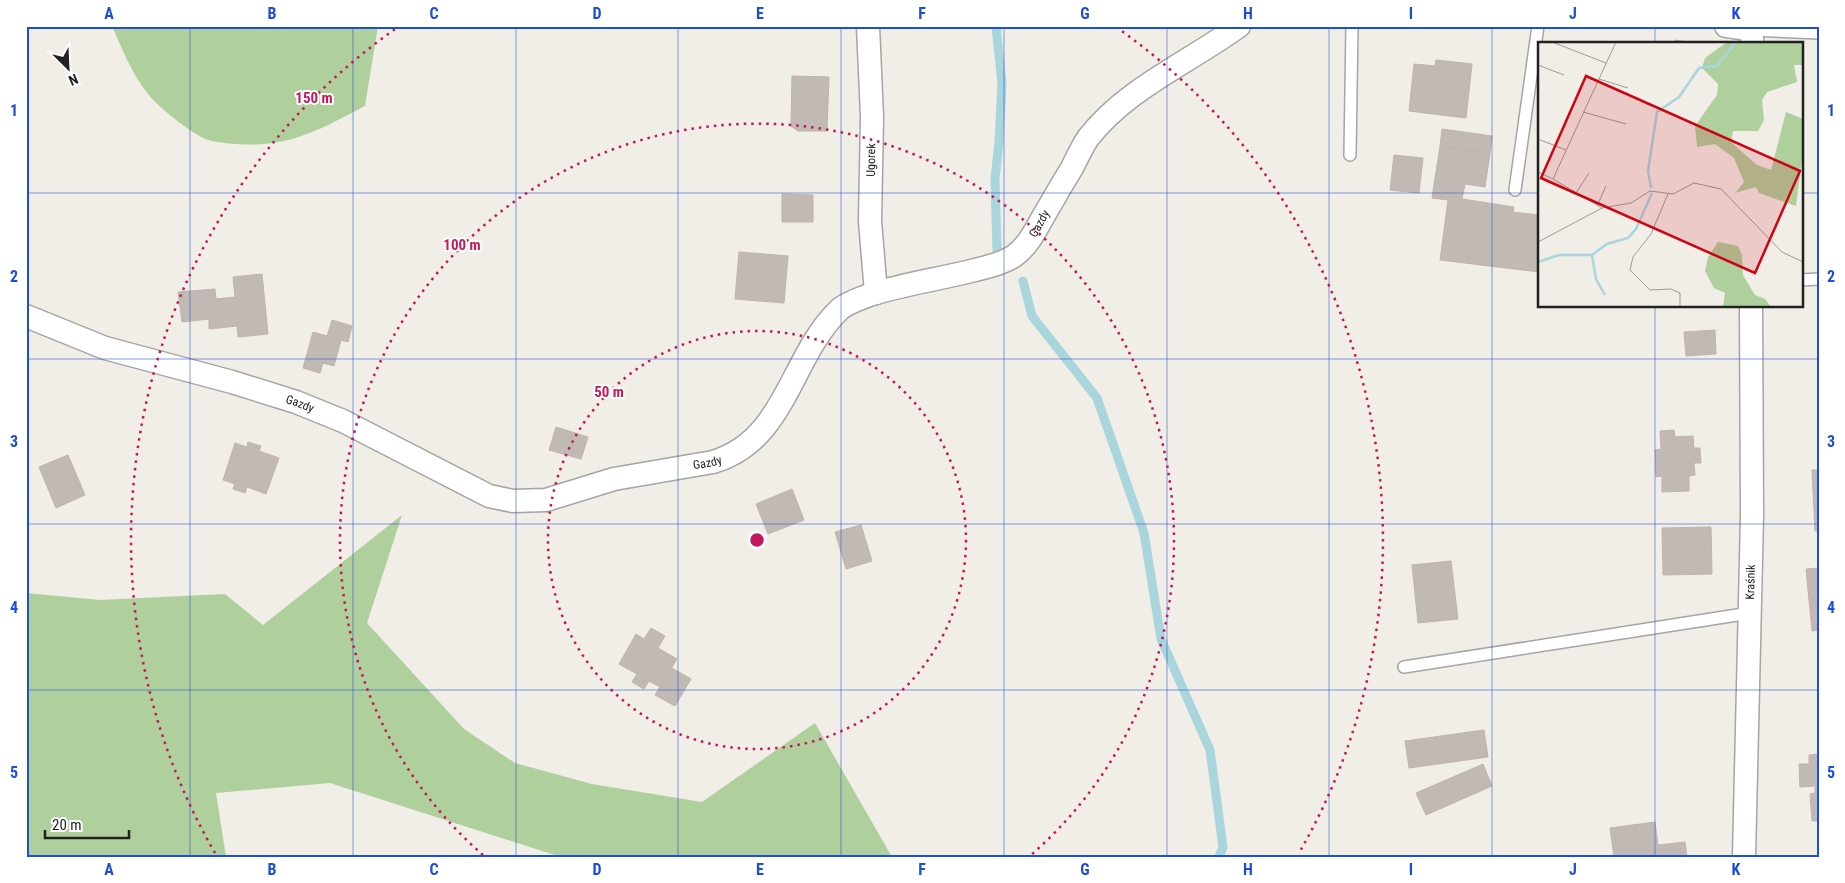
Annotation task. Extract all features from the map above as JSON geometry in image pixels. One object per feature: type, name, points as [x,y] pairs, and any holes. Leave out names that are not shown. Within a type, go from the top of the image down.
[{"type":"street","name":"Ugorek","points":[[868,26],[872,117],[870,221],[876,293]]},
{"type":"street","name":"Gazdy","points":[[26,316],[104,348],[232,382],[296,402],[343,421],[490,496],[512,501],[546,500],[614,479],[713,462],[729,458],[753,442],[777,411],[798,369],[822,330],[840,309],[876,293],[989,266],[1014,256],[1030,240],[1088,139],[1115,110],[1149,83],[1193,57],[1239,26]]},
{"type":"street","points":[[1726,26],[1752,37]]},
{"type":"street","name":"Kraśnik","points":[[1744,857],[1752,516],[1752,308]]},
{"type":"lane","points":[[1350,155],[1352,26]]},
{"type":"lane","points":[[1515,190],[1538,26]]},
{"type":"lane","points":[[1752,37],[1819,33]]},
{"type":"lane","points":[[1802,280],[1819,279]]},
{"type":"lane","points":[[1404,666],[1750,613]]},
{"type":"green space","points":[[112,26],[378,26],[365,106],[311,133],[272,143],[242,144],[222,143],[205,139],[168,114],[153,100],[137,78]]},
{"type":"green space","points":[[402,515],[367,623],[464,729],[515,763],[592,784],[702,802],[815,723],[892,857],[561,857],[330,783],[216,793],[226,857],[26,857],[26,593],[100,600],[225,594],[263,625]]},
{"type":"building","points":[[1436,60],[1472,64],[1466,118],[1409,111],[1414,64],[1435,66]]},
{"type":"building","points":[[792,76],[829,77],[827,131],[798,131],[791,126]]},
{"type":"building","points":[[1442,129],[1492,136],[1490,153],[1440,146]]},
{"type":"building","points":[[1440,146],[1490,153],[1485,187],[1465,184],[1462,199],[1514,207],[1513,212],[1538,215],[1538,272],[1440,260],[1448,200],[1432,198]]},
{"type":"building","points":[[1394,155],[1423,158],[1419,193],[1390,190]]},
{"type":"building","points":[[782,194],[813,195],[813,222],[782,222]]},
{"type":"building","points":[[739,252],[788,256],[784,303],[735,299]]},
{"type":"building","points":[[262,274],[268,334],[238,337],[237,326],[209,329],[209,319],[182,322],[178,292],[215,289],[216,299],[235,297],[233,277]]},
{"type":"building","points":[[332,320],[352,326],[348,342],[341,340],[334,366],[323,363],[320,373],[303,368],[313,332],[327,336]]},
{"type":"building","points":[[1715,330],[1716,354],[1686,356],[1684,332]]},
{"type":"building","points":[[556,427],[588,437],[581,459],[549,450]]},
{"type":"building","points":[[1674,430],[1675,437],[1693,436],[1694,448],[1700,448],[1701,463],[1694,463],[1695,475],[1689,476],[1689,491],[1662,492],[1662,476],[1656,477],[1655,450],[1661,449],[1660,431]]},
{"type":"building","points":[[248,442],[261,446],[259,451],[279,458],[266,494],[247,487],[245,493],[233,489],[235,484],[223,480],[235,443],[247,447]]},
{"type":"building","points":[[68,455],[85,495],[56,508],[39,467]]},
{"type":"building","points":[[1812,470],[1819,470],[1819,531],[1815,531]]},
{"type":"building","points":[[792,489],[804,520],[768,534],[756,504]]},
{"type":"building","points":[[861,525],[872,561],[846,569],[835,532]]},
{"type":"building","points":[[1711,527],[1712,574],[1663,575],[1662,528]]},
{"type":"building","points":[[1451,561],[1458,619],[1418,623],[1412,565]]},
{"type":"building","points":[[1819,568],[1819,630],[1812,631],[1806,569]]},
{"type":"building","points":[[651,628],[665,636],[658,648],[677,659],[660,687],[649,681],[644,689],[632,682],[637,674],[619,664],[636,634],[644,639]]},
{"type":"building","points":[[672,668],[691,679],[675,706],[655,695]]},
{"type":"building","points":[[1484,730],[1488,757],[1409,768],[1405,741]]},
{"type":"building","points":[[1819,754],[1819,821],[1812,821],[1810,794],[1815,793],[1815,786],[1800,787],[1799,764],[1809,764],[1809,755]]},
{"type":"building","points":[[1483,764],[1492,786],[1426,815],[1416,793]]},
{"type":"building","points":[[1655,822],[1658,845],[1685,842],[1687,857],[1614,857],[1610,828]]},
{"type":"waterway","points":[[996,26],[1002,84],[995,179],[997,250]]},
{"type":"waterway","points":[[1023,281],[1032,316],[1097,398],[1144,533],[1161,639],[1210,750],[1223,847],[1219,857]]}]
